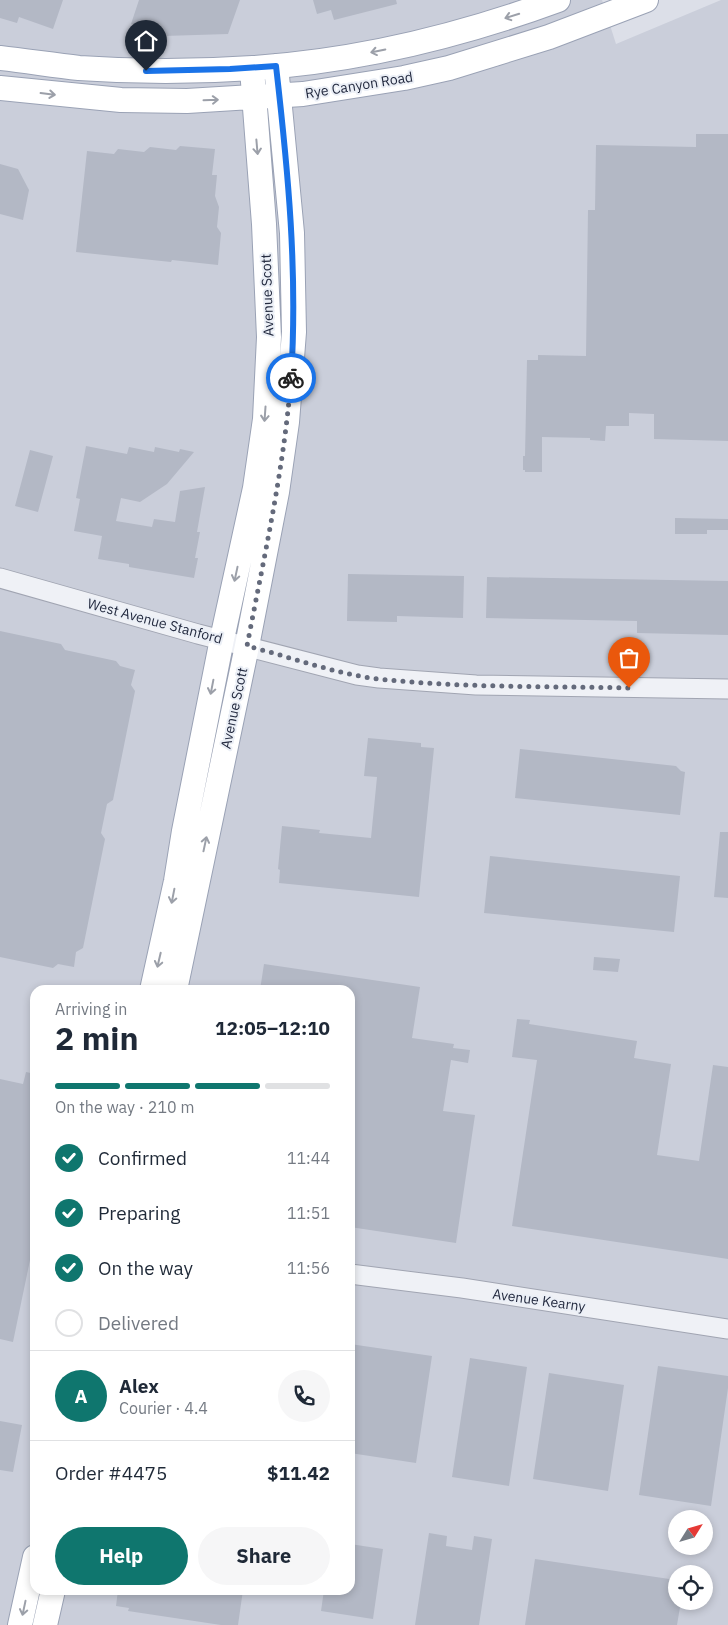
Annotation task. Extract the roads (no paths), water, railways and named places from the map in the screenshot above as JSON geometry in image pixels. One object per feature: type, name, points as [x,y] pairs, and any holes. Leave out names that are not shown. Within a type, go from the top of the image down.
[{"type":"main road","points":[[0,58],[79,68],[146,71],[276,66],[364,54],[426,41],[519,14],[558,0]]},
{"type":"main road","points":[[449,68],[487,43],[609,0]]},
{"type":"main road","name":"Rye Canyon Road","points":[[0,88],[74,97],[121,100],[187,101],[280,97],[404,78],[449,68],[549,37],[642,1]]},
{"type":"main road","name":"Avenue Scott","points":[[177,985],[247,646],[277,492],[288,422],[294,332],[292,233],[276,66]]},
{"type":"main road","name":"Avenue Scott","points":[[153,985],[176,881],[222,639],[255,488],[266,403],[269,337],[268,300],[252,68]]},
{"type":"main road","points":[[20,1625],[30,1580]]},
{"type":"main road","points":[[45,1625],[52,1595]]},
{"type":"street","name":"West Avenue Stanford","points":[[0,578],[357,675],[476,685],[728,689]]},
{"type":"street","name":"Avenue Kearny","points":[[355,1275],[462,1288],[728,1328]]}]
